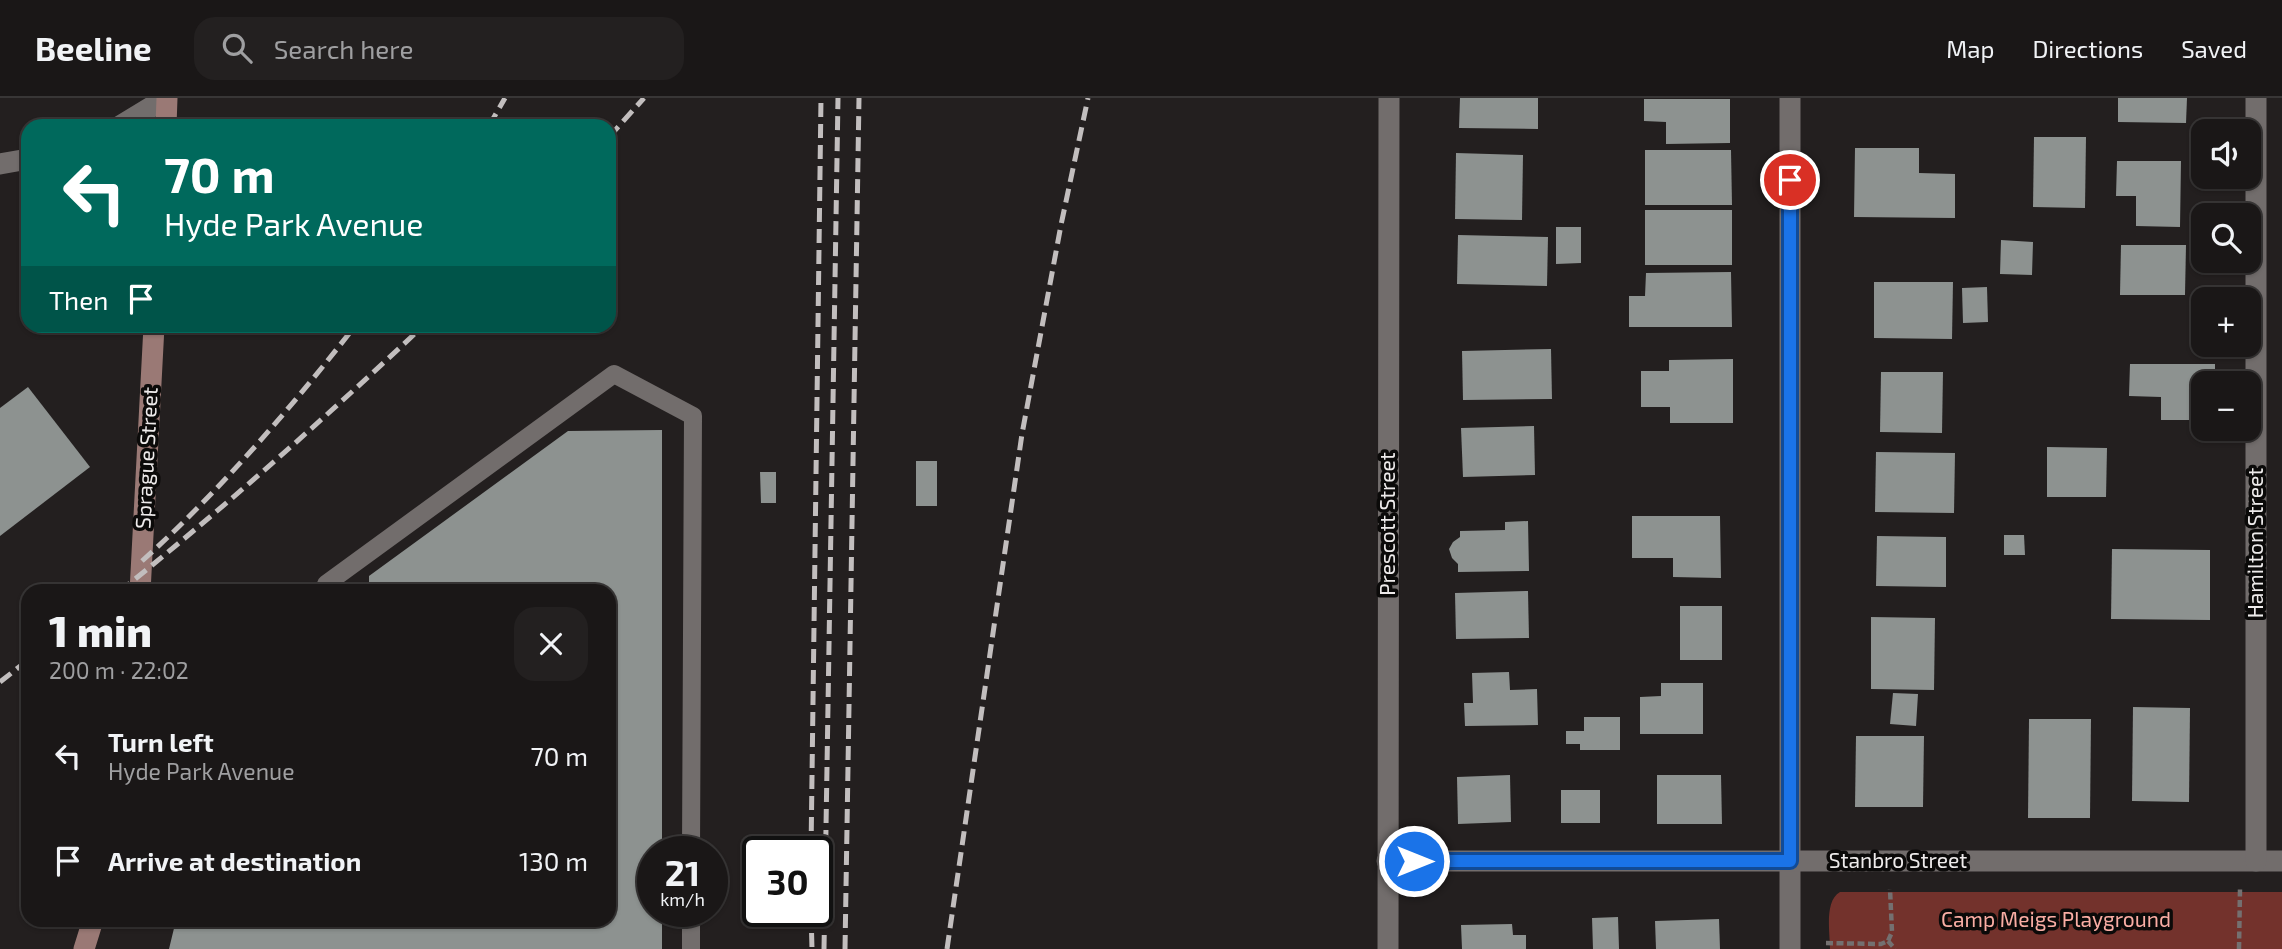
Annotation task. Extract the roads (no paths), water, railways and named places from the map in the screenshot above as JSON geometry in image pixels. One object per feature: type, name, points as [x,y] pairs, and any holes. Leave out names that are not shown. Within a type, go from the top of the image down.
[{"type":"main road","points":[[166,119],[167,98]]},
{"type":"main road","name":"Sprague Street","points":[[140,584],[154,333]]},
{"type":"main road","points":[[84,949],[91,927]]},
{"type":"street","points":[[132,119],[167,98]]},
{"type":"street","name":"Prescott Street","points":[[1388,949],[1389,98]]},
{"type":"street","points":[[1790,98],[1790,949]]},
{"type":"street","name":"Hamilton Street","points":[[2256,98],[2256,861]]},
{"type":"street","points":[[0,164],[21,160]]},
{"type":"street","name":"Stanbro Street","points":[[1387,861],[2282,861]]},
{"type":"lane","points":[[326,584],[614,374],[692,416],[691,836]]},
{"type":"lane","points":[[691,927],[691,949]]},
{"type":"railway","points":[[493,119],[505,98]]},
{"type":"railway","points":[[616,129],[644,98]]},
{"type":"railway","points":[[811,836],[821,98]]},
{"type":"railway","points":[[824,949],[838,98]]},
{"type":"railway","points":[[845,949],[859,98]]},
{"type":"railway","points":[[947,949],[1022,434],[1088,98]]},
{"type":"railway","points":[[142,561],[199,507],[253,448],[349,333]]},
{"type":"railway","points":[[129,584],[274,462],[415,333]]},
{"type":"railway","points":[[0,682],[21,666]]},
{"type":"railway","points":[[811,927],[812,949]]},
{"type":"park label","name":"Camp Meigs Playground","points":[[2056,920]]}]
